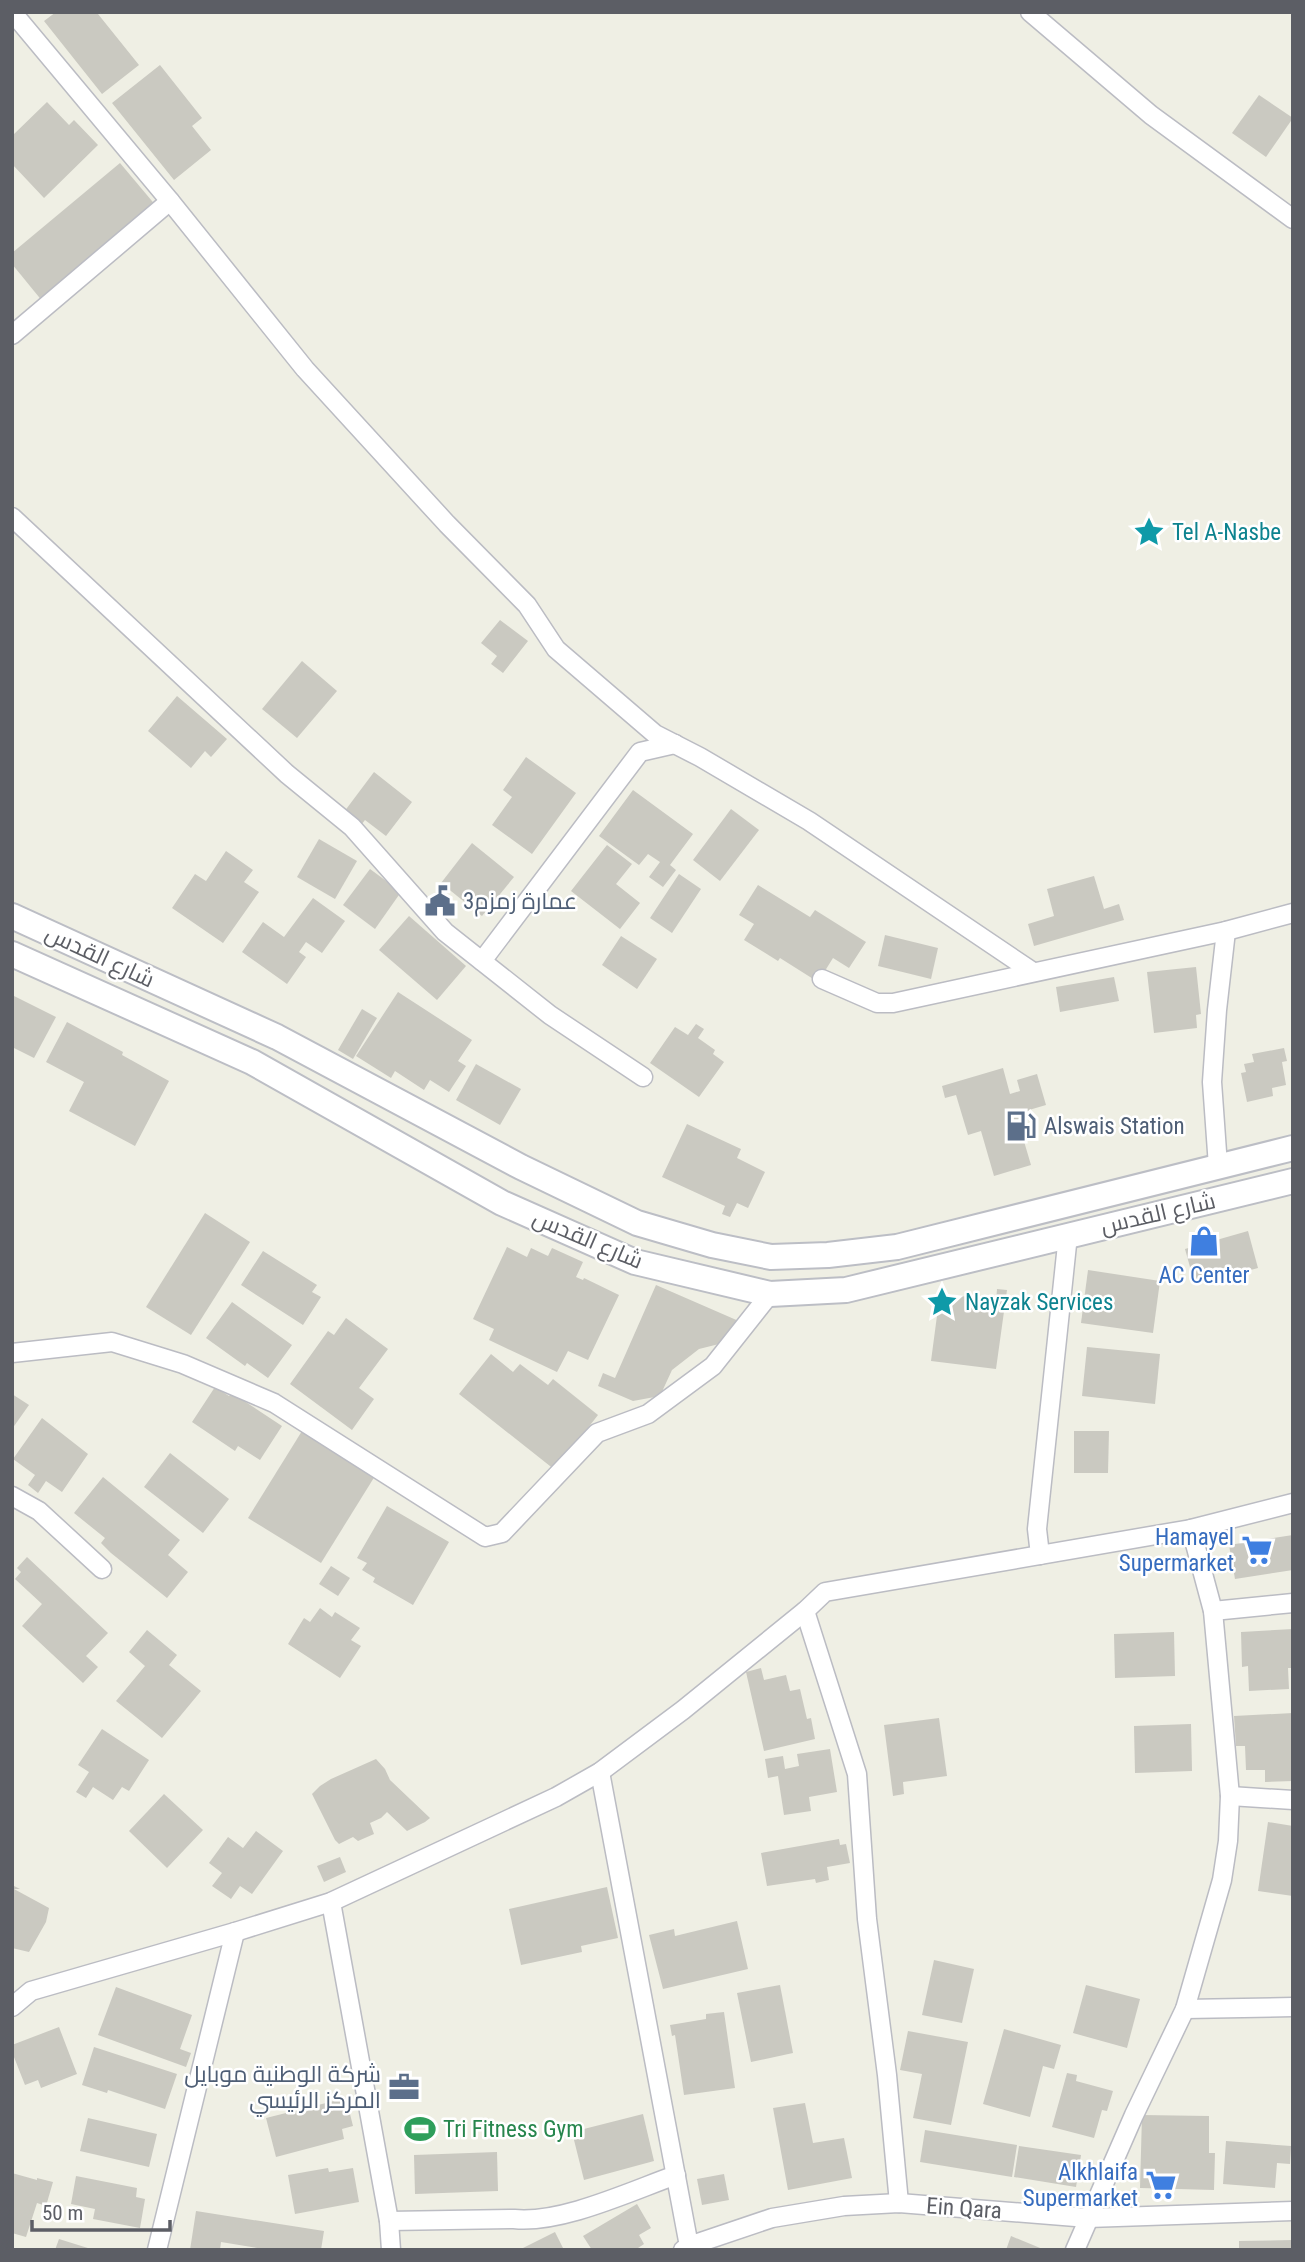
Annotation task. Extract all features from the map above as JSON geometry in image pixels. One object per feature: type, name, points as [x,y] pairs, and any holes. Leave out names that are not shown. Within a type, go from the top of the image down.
[{"type":"main road","name":"شارع القدس","points":[[12,916],[277,1037],[521,1167],[637,1223],[712,1245],[771,1257],[828,1255],[897,1247],[1293,1148]]},
{"type":"main road","name":"شارع القدس","points":[[12,954],[252,1062],[502,1203],[635,1262],[770,1294],[846,1290],[1293,1181]]},
{"type":"main road","points":[[252,1062],[277,1037]]},
{"type":"street","points":[[1030,12],[1151,115],[1293,219]]},
{"type":"street","points":[[13,13],[170,201],[305,369],[447,524],[527,605],[556,649],[655,734],[809,821],[1033,972]]},
{"type":"street","points":[[12,335],[170,201]]},
{"type":"street","points":[[12,517],[287,774],[352,827],[445,932],[550,1015],[643,1077]]},
{"type":"street","points":[[482,961],[640,752],[676,744]]},
{"type":"street","points":[[822,979],[877,1003],[893,1003],[1226,931],[1293,913]]},
{"type":"street","points":[[1218,1166],[1212,1082],[1226,931]]},
{"type":"street","points":[[1040,1555],[1037,1529],[1068,1235]]},
{"type":"street","points":[[12,1353],[112,1342],[183,1364],[274,1404],[485,1537],[502,1533],[597,1433],[648,1414],[713,1366],[770,1294]]},
{"type":"street","points":[[12,1496],[39,1511],[102,1569]]},
{"type":"street","points":[[12,2007],[31,1991],[331,1902],[556,1797],[600,1772],[683,1710],[825,1592],[1191,1529],[1293,1503]]},
{"type":"street","points":[[1076,2250],[1088,2218],[1185,2009],[1222,1880],[1228,1842],[1230,1796],[1213,1611],[1191,1529]]},
{"type":"street","points":[[1213,1611],[1293,1603]]},
{"type":"street","points":[[805,1611],[857,1774],[867,1919],[887,2075],[899,2203]]},
{"type":"street","points":[[600,1772],[676,2175],[686,2248]]},
{"type":"street","points":[[1230,1796],[1293,1800]]},
{"type":"street","points":[[331,1902],[389,2221],[391,2250]]},
{"type":"street","points":[[157,2250],[235,1932]]},
{"type":"street","points":[[1185,2009],[1293,2007]]},
{"type":"street","points":[[389,2221],[531,2221],[575,2210],[676,2175]]},
{"type":"street","name":"Ein Qara","points":[[686,2248],[772,2218],[844,2206],[899,2203],[1088,2218],[1293,2211]]},
{"type":"building","points":[[56,12],[101,12],[98,14],[139,65],[102,94],[44,21]]},
{"type":"building","points":[[160,65],[202,118],[192,126],[211,150],[174,180],[112,103]]},
{"type":"building","points":[[1259,95],[1293,118],[1266,157],[1232,133]]},
{"type":"building","points":[[47,102],[69,125],[74,120],[98,145],[44,198],[12,164],[12,136]]},
{"type":"building","points":[[120,163],[157,207],[43,302],[12,264],[12,253]]},
{"type":"building","points":[[500,620],[528,641],[503,673],[491,664],[497,656],[481,643]]},
{"type":"building","points":[[302,661],[337,691],[297,738],[262,709]]},
{"type":"building","points":[[177,696],[227,739],[211,757],[205,751],[191,768],[148,731]]},
{"type":"building","points":[[526,757],[576,793],[532,854],[492,825],[512,797],[503,790]]},
{"type":"building","points":[[374,772],[412,802],[386,836],[365,820],[361,825],[344,812]]},
{"type":"building","points":[[633,790],[693,834],[670,865],[676,870],[663,887],[649,877],[660,862],[648,854],[639,865],[599,836]]},
{"type":"building","points":[[731,809],[759,830],[720,881],[693,860]]},
{"type":"building","points":[[319,839],[357,861],[335,899],[297,877]]},
{"type":"building","points":[[472,843],[514,877],[482,916],[441,883]]},
{"type":"building","points":[[607,845],[632,864],[616,884],[640,903],[620,929],[571,891]]},
{"type":"building","points":[[226,851],[253,870],[244,882],[259,892],[223,943],[172,908],[195,874],[206,881]]},
{"type":"building","points":[[370,869],[401,892],[375,929],[343,905]]},
{"type":"building","points":[[679,874],[701,889],[672,933],[650,918]]},
{"type":"building","points":[[1094,876],[1104,909],[1119,904],[1124,920],[1034,946],[1028,924],[1054,916],[1047,889]]},
{"type":"building","points":[[758,885],[810,917],[815,910],[866,942],[849,968],[833,958],[818,982],[780,958],[778,961],[744,940],[754,924],[739,915]]},
{"type":"building","points":[[313,898],[345,921],[322,953],[306,942],[299,952],[306,957],[287,984],[242,952],[263,922],[284,937]]},
{"type":"building","points":[[409,916],[466,966],[437,1000],[379,950]]},
{"type":"building","points":[[885,935],[938,948],[931,979],[878,966]]},
{"type":"building","points":[[621,936],[657,959],[637,989],[602,965]]},
{"type":"building","points":[[1196,967],[1201,1014],[1196,1015],[1197,1028],[1154,1033],[1147,972]]},
{"type":"building","points":[[1114,977],[1119,1001],[1060,1012],[1056,987]]},
{"type":"building","points":[[398,992],[472,1040],[458,1061],[466,1066],[449,1092],[430,1080],[424,1090],[395,1071],[391,1078],[356,1056]]},
{"type":"building","points":[[12,995],[56,1017],[34,1058],[12,1047]]},
{"type":"building","points":[[362,1009],[377,1018],[353,1059],[338,1050]]},
{"type":"building","points":[[67,1022],[169,1081],[135,1146],[69,1111],[84,1082],[46,1062]]},
{"type":"building","points":[[696,1024],[704,1029],[698,1038],[715,1050],[713,1054],[724,1062],[699,1097],[650,1063],[675,1027],[688,1035]]},
{"type":"building","points":[[1284,1048],[1287,1061],[1282,1062],[1286,1085],[1272,1088],[1273,1096],[1247,1102],[1241,1073],[1246,1072],[1244,1064],[1254,1062],[1252,1054]]},
{"type":"building","points":[[476,1064],[521,1089],[500,1125],[456,1100]]},
{"type":"building","points":[[1003,1068],[1010,1094],[1020,1091],[1017,1080],[1037,1074],[1046,1105],[1029,1110],[1031,1117],[1018,1121],[1031,1165],[994,1176],[981,1131],[968,1135],[956,1095],[945,1098],[942,1086]]},
{"type":"building","points":[[687,1124],[741,1149],[737,1158],[765,1172],[748,1208],[737,1203],[730,1217],[722,1214],[725,1206],[662,1177]]},
{"type":"building","points":[[205,1213],[250,1242],[191,1335],[146,1307]]},
{"type":"building","points":[[1248,1231],[1258,1268],[1195,1285],[1185,1249]]},
{"type":"building","points":[[507,1247],[527,1257],[531,1248],[548,1256],[552,1248],[583,1262],[576,1277],[583,1280],[584,1278],[619,1295],[588,1360],[568,1351],[557,1372],[489,1340],[494,1329],[473,1319]]},
{"type":"building","points":[[263,1251],[317,1285],[312,1292],[321,1297],[303,1325],[241,1285]]},
{"type":"building","points":[[1088,1270],[1160,1281],[1153,1333],[1081,1323]]},
{"type":"building","points":[[656,1285],[741,1322],[719,1344],[699,1349],[672,1370],[660,1396],[633,1401],[598,1386],[603,1373],[615,1378]]},
{"type":"building","points":[[997,1289],[1007,1290],[996,1369],[931,1361],[940,1293],[996,1301]]},
{"type":"building","points":[[232,1302],[292,1345],[268,1378],[247,1363],[245,1366],[206,1338]]},
{"type":"building","points":[[346,1318],[388,1349],[359,1388],[374,1399],[352,1430],[290,1384],[328,1331],[334,1335]]},
{"type":"building","points":[[1087,1347],[1160,1354],[1155,1404],[1082,1396]]},
{"type":"building","points":[[491,1354],[513,1372],[520,1364],[548,1385],[553,1379],[598,1415],[555,1470],[459,1394]]},
{"type":"building","points":[[215,1387],[229,1396],[232,1393],[282,1426],[260,1460],[238,1446],[235,1451],[192,1422]]},
{"type":"building","points":[[12,1394],[29,1405],[12,1429]]},
{"type":"building","points":[[42,1418],[88,1454],[62,1492],[46,1481],[38,1493],[28,1485],[35,1475],[13,1459]]},
{"type":"building","points":[[302,1431],[375,1476],[321,1563],[248,1518]]},
{"type":"building","points":[[1074,1431],[1109,1431],[1108,1473],[1074,1473]]},
{"type":"building","points":[[170,1453],[229,1499],[203,1533],[144,1487]]},
{"type":"building","points":[[103,1477],[180,1540],[168,1555],[188,1572],[167,1598],[111,1553],[101,1543],[105,1538],[74,1513]]},
{"type":"building","points":[[387,1506],[449,1542],[413,1605],[373,1582],[375,1578],[362,1570],[367,1563],[357,1558]]},
{"type":"building","points":[[1293,1535],[1293,1570],[1235,1579],[1229,1545]]},
{"type":"building","points":[[27,1557],[108,1633],[86,1656],[98,1667],[83,1683],[22,1626],[42,1604],[15,1579],[21,1572],[17,1568]]},
{"type":"building","points":[[331,1566],[350,1578],[338,1596],[319,1584]]},
{"type":"building","points":[[320,1608],[332,1617],[335,1612],[360,1628],[351,1640],[361,1646],[340,1678],[288,1644],[304,1618],[310,1622]]},
{"type":"building","points":[[1293,1629],[1293,1668],[1288,1668],[1289,1689],[1249,1691],[1248,1666],[1242,1667],[1241,1632]]},
{"type":"building","points":[[147,1630],[177,1655],[169,1665],[201,1691],[162,1738],[116,1701],[145,1666],[129,1652]]},
{"type":"building","points":[[1174,1632],[1175,1676],[1115,1678],[1114,1634]]},
{"type":"building","points":[[761,1668],[764,1680],[786,1675],[790,1691],[800,1689],[807,1719],[811,1718],[815,1739],[764,1751],[746,1672]]},
{"type":"building","points":[[1293,1713],[1293,1781],[1265,1782],[1265,1770],[1246,1770],[1245,1746],[1236,1746],[1234,1716]]},
{"type":"building","points":[[939,1718],[947,1776],[903,1782],[904,1794],[893,1796],[884,1725]]},
{"type":"building","points":[[1191,1724],[1192,1771],[1135,1773],[1134,1726]]},
{"type":"building","points":[[102,1729],[149,1760],[129,1791],[122,1787],[113,1800],[93,1787],[86,1798],[76,1792],[89,1772],[78,1765]]},
{"type":"building","points":[[830,1749],[837,1792],[809,1797],[811,1811],[784,1815],[778,1776],[768,1778],[765,1759],[783,1756],[785,1769],[799,1766],[797,1754]]},
{"type":"building","points":[[376,1759],[390,1780],[430,1818],[407,1831],[387,1812],[370,1823],[374,1834],[358,1841],[353,1837],[339,1844],[312,1794],[331,1779]]},
{"type":"building","points":[[164,1794],[203,1830],[167,1868],[129,1831]]},
{"type":"building","points":[[1268,1822],[1293,1826],[1293,1896],[1258,1891]]},
{"type":"building","points":[[256,1831],[283,1851],[252,1894],[240,1886],[231,1899],[212,1886],[222,1873],[209,1863],[228,1837],[243,1848]]},
{"type":"building","points":[[839,1839],[840,1845],[846,1844],[850,1863],[827,1867],[829,1880],[816,1883],[815,1879],[767,1886],[761,1853]]},
{"type":"building","points":[[340,1857],[346,1872],[324,1882],[317,1866]]},
{"type":"building","points":[[12,1885],[20,1889],[14,1889],[49,1908],[46,1922],[29,1952],[12,1948]]},
{"type":"building","points":[[607,1887],[618,1938],[581,1946],[582,1952],[521,1965],[509,1909]]},
{"type":"building","points":[[737,1921],[748,1969],[663,1989],[649,1935],[674,1929],[675,1936]]},
{"type":"building","points":[[934,1960],[974,1969],[962,2023],[922,2015]]},
{"type":"building","points":[[780,1985],[793,2053],[751,2062],[737,1993]]},
{"type":"building","points":[[1086,1985],[1140,1999],[1127,2048],[1073,2033]]},
{"type":"building","points":[[116,1987],[192,2015],[180,2049],[191,2053],[186,2067],[98,2035]]},
{"type":"building","points":[[724,2012],[735,2088],[684,2095],[675,2035],[672,2036],[670,2025],[706,2019],[706,2014]]},
{"type":"building","points":[[59,2027],[77,2074],[41,2088],[38,2080],[25,2085],[12,2052],[12,2045]]},
{"type":"building","points":[[1004,2029],[1061,2045],[1054,2069],[1043,2066],[1030,2117],[983,2104]]},
{"type":"building","points":[[908,2031],[968,2042],[951,2125],[913,2118],[922,2074],[900,2070]]},
{"type":"building","points":[[94,2047],[177,2074],[165,2109],[108,2090],[107,2093],[82,2085]]},
{"type":"building","points":[[1067,2073],[1077,2075],[1076,2081],[1113,2091],[1107,2111],[1102,2110],[1094,2138],[1052,2127]]},
{"type":"building","points":[[346,2098],[353,2126],[342,2129],[344,2139],[276,2157],[266,2118]]},
{"type":"building","points":[[805,2103],[813,2143],[844,2138],[852,2178],[788,2190],[773,2108]]},
{"type":"building","points":[[643,2114],[654,2161],[584,2180],[572,2132]]},
{"type":"building","points":[[1142,2115],[1209,2116],[1209,2153],[1215,2153],[1214,2190],[1140,2188]]},
{"type":"building","points":[[88,2118],[157,2134],[149,2167],[80,2151]]},
{"type":"building","points":[[925,2130],[1017,2145],[1012,2177],[920,2162]]},
{"type":"building","points":[[1226,2141],[1291,2146],[1290,2164],[1277,2163],[1275,2188],[1223,2184]]},
{"type":"building","points":[[1019,2146],[1081,2155],[1076,2187],[1014,2177]]},
{"type":"building","points":[[497,2152],[498,2191],[415,2194],[414,2155]]},
{"type":"building","points":[[328,2168],[329,2172],[353,2168],[359,2202],[295,2214],[288,2175]]},
{"type":"building","points":[[12,2173],[53,2182],[46,2206],[37,2203],[26,2237],[12,2233]]},
{"type":"building","points":[[724,2174],[729,2200],[702,2205],[697,2179]]},
{"type":"building","points":[[76,2176],[137,2188],[136,2197],[145,2199],[140,2228],[93,2219],[95,2209],[71,2204]]},
{"type":"building","points":[[637,2204],[651,2228],[639,2235],[644,2244],[635,2250],[592,2250],[583,2236]]},
{"type":"building","points":[[196,2211],[324,2231],[321,2250],[270,2250],[221,2242],[220,2250],[190,2250]]},
{"type":"building","points":[[555,2232],[564,2250],[519,2250]]},
{"type":"building","points":[[1011,2236],[1045,2250],[1006,2250]]},
{"type":"building","points":[[59,2239],[91,2249],[91,2250],[55,2250]]},
{"type":"building","points":[[1293,2240],[1293,2250],[1239,2250],[1239,2241]]},
{"type":"place","name":"Tel A-Nasbe","points":[[1149,532]]},
{"type":"place","name":"عمارة زمزم3","points":[[440,901]]},
{"type":"place","name":"Alswais Station","points":[[1021,1126]]},
{"type":"place","name":"AC Center","points":[[1204,1241]]},
{"type":"place","name":"Nayzak Services","points":[[942,1302]]},
{"type":"place","name":"Hamayel Supermarket","points":[[1257,1550]]},
{"type":"place","name":"شركة الوطنية موبايل المركز الرئيسي","points":[[404,2087]]},
{"type":"place","name":"Tri Fitness Gym","points":[[420,2129]]},
{"type":"place","name":"Alkhlaifa Supermarket","points":[[1161,2185]]}]
